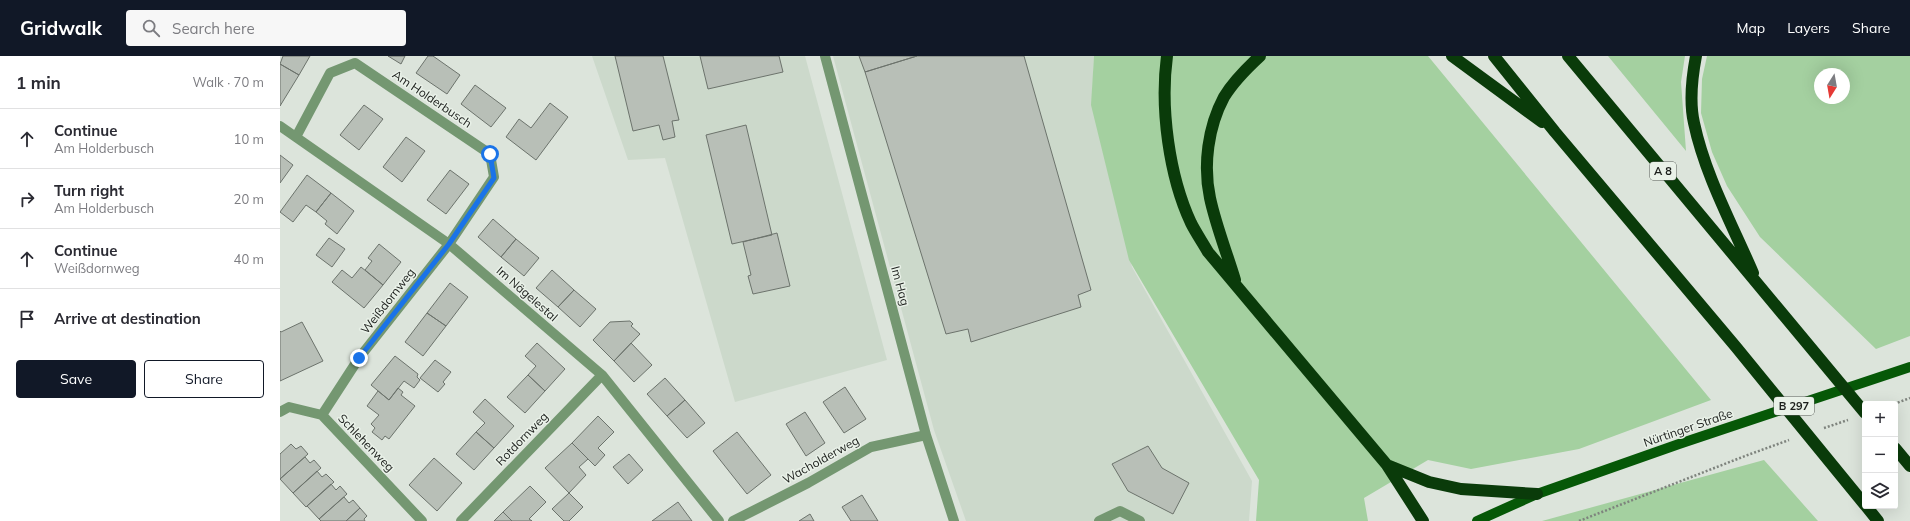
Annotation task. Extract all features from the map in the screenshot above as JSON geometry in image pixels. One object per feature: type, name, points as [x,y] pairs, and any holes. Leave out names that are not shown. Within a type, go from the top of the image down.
[{"type":"highway","points":[[1167,56],[1167,136],[1181,197],[1192,224],[1208,252],[1387,465],[1423,521]]},
{"type":"highway","points":[[1237,285],[1210,197],[1207,163],[1211,130],[1225,96],[1244,71],[1260,56]]},
{"type":"highway","points":[[1452,56],[1555,132]]},
{"type":"highway","points":[[1494,56],[1555,132],[1736,347],[1862,502]]},
{"type":"highway","name":"A 8","points":[[1568,56],[1862,408]]},
{"type":"highway","points":[[1696,56],[1691,98],[1694,122],[1708,169],[1758,285]]},
{"type":"highway","points":[[1898,452],[1910,466]]},
{"type":"highway","points":[[1387,465],[1429,482],[1461,489],[1537,494]]},
{"type":"highway","points":[[1868,509],[1878,521]]},
{"type":"main road","name":"Nürtinger Straße","points":[[1477,521],[1537,494],[1679,444],[1910,367]]},
{"type":"street","name":"Im Hag","points":[[826,56],[926,435],[954,521]]},
{"type":"street","name":"Am Holderbusch","points":[[296,137],[330,73],[355,63],[490,154],[494,178],[449,244]]},
{"type":"street","name":"Im Nägelestal","points":[[280,126],[449,244],[602,375],[719,521]]},
{"type":"street","name":"Weißdornweg","points":[[322,415],[359,358],[449,244]]},
{"type":"street","name":"Rotdornweg","points":[[461,521],[602,375]]},
{"type":"street","name":"Schlehenweg","points":[[280,412],[289,407],[322,415],[422,521]]},
{"type":"street","name":"Wacholderweg","points":[[734,521],[808,484],[871,447],[926,435]]},
{"type":"street","points":[[1098,521],[1120,511],[1140,521]]},
{"type":"path","points":[[1898,402],[1910,398]]},
{"type":"path","points":[[1820,430],[1850,419]]},
{"type":"path","points":[[1579,521],[1790,440]]},
{"type":"shaded area","points":[[592,56],[805,56],[887,360],[735,402],[665,158],[628,160]]},
{"type":"shaded area","points":[[833,56],[1094,56],[1092,103],[1132,267],[1252,481],[1249,521],[966,521],[934,430]]},
{"type":"green space","points":[[1094,56],[1428,56],[1711,400],[1579,449],[1471,469],[1428,460],[1364,498],[1368,521],[1256,521],[1259,480],[1129,260],[1091,105]]},
{"type":"green space","points":[[1608,56],[1685,56],[1681,82],[1686,151]]},
{"type":"green space","points":[[1707,56],[1910,56],[1910,336],[1876,349],[1760,237],[1727,186],[1712,152],[1701,113],[1702,79]]},
{"type":"green space","points":[[1764,460],[1818,521],[1542,521]]},
{"type":"building","points":[[283,56],[310,56],[299,75],[280,64]]},
{"type":"building","points":[[388,56],[405,56],[401,64]]},
{"type":"building","points":[[428,56],[433,56],[460,75],[447,94],[416,73]]},
{"type":"building","points":[[615,56],[663,56],[679,120],[672,121],[675,137],[663,140],[659,125],[633,131]]},
{"type":"building","points":[[700,56],[779,56],[783,72],[708,89]]},
{"type":"building","points":[[859,56],[917,56],[865,72]]},
{"type":"building","points":[[917,56],[1024,56],[1091,290],[1078,295],[1081,307],[971,342],[968,329],[946,334],[865,72]]},
{"type":"building","points":[[280,64],[299,75],[280,106]]},
{"type":"building","points":[[475,85],[506,108],[491,127],[461,104]]},
{"type":"building","points":[[550,103],[568,117],[536,160],[506,137],[519,119],[531,128]]},
{"type":"building","points":[[364,105],[383,119],[359,150],[340,135]]},
{"type":"building","points":[[746,125],[772,235],[732,244],[706,135]]},
{"type":"building","points":[[406,137],[425,151],[402,182],[383,167]]},
{"type":"building","points":[[280,155],[293,165],[280,183]]},
{"type":"building","points":[[450,170],[469,184],[446,214],[427,200]]},
{"type":"building","points":[[307,175],[331,193],[316,212],[306,205],[293,222],[280,212]]},
{"type":"building","points":[[331,193],[354,211],[337,234],[325,224],[327,221],[316,212]]},
{"type":"building","points":[[493,219],[516,239],[501,257],[478,237]]},
{"type":"building","points":[[777,233],[790,286],[753,294],[748,276],[751,275],[743,242]]},
{"type":"building","points":[[329,238],[345,249],[332,267],[316,255]]},
{"type":"building","points":[[516,239],[539,258],[524,276],[501,257]]},
{"type":"building","points":[[379,244],[401,262],[383,285],[365,270],[372,261],[368,258]]},
{"type":"building","points":[[361,267],[383,285],[364,308],[332,282],[342,270],[352,278]]},
{"type":"building","points":[[552,270],[574,290],[558,307],[536,288]]},
{"type":"building","points":[[450,283],[468,297],[446,326],[427,313]]},
{"type":"building","points":[[574,290],[596,309],[580,327],[558,307]]},
{"type":"building","points":[[427,313],[446,326],[423,356],[405,342]]},
{"type":"building","points":[[630,321],[633,324],[631,326],[640,334],[614,361],[593,340],[610,322]]},
{"type":"building","points":[[302,322],[323,361],[280,381],[280,331],[281,332]]},
{"type":"building","points":[[537,343],[565,369],[545,391],[528,375],[536,366],[525,356]]},
{"type":"building","points":[[631,343],[652,365],[634,382],[614,361]]},
{"type":"building","points":[[395,356],[418,374],[417,377],[420,380],[414,388],[404,381],[389,400],[371,385]]},
{"type":"building","points":[[435,360],[451,372],[443,382],[445,384],[438,392],[420,378]]},
{"type":"building","points":[[528,375],[545,391],[525,413],[507,397]]},
{"type":"building","points":[[665,378],[685,400],[667,416],[647,394]]},
{"type":"building","points":[[845,387],[866,419],[844,433],[823,402]]},
{"type":"building","points":[[398,388],[403,392],[401,395],[415,406],[389,439],[385,436],[382,440],[372,432],[375,428],[371,424],[379,415],[367,406],[378,391],[389,400]]},
{"type":"building","points":[[485,399],[514,426],[494,448],[476,432],[485,423],[473,412]]},
{"type":"building","points":[[685,400],[705,423],[687,438],[667,416]]},
{"type":"building","points":[[805,412],[825,443],[806,456],[786,424]]},
{"type":"building","points":[[598,416],[614,432],[598,448],[605,455],[595,466],[572,443]]},
{"type":"building","points":[[476,432],[494,448],[474,470],[456,454]]},
{"type":"building","points":[[737,432],[771,475],[747,494],[713,451]]},
{"type":"building","points":[[572,443],[588,459],[579,467],[586,475],[569,493],[545,468]]},
{"type":"building","points":[[291,444],[296,449],[301,446],[308,454],[280,479],[280,454]]},
{"type":"building","points":[[1148,446],[1162,468],[1189,483],[1173,514],[1128,491],[1112,464]]},
{"type":"building","points":[[629,454],[643,470],[628,484],[613,467]]},
{"type":"building","points":[[305,457],[310,463],[314,460],[321,468],[293,493],[280,479]]},
{"type":"building","points":[[434,458],[462,483],[437,511],[409,485]]},
{"type":"building","points":[[317,471],[322,477],[326,474],[334,482],[306,507],[293,493]]},
{"type":"building","points":[[331,484],[336,490],[340,486],[347,494],[319,519],[307,506]]},
{"type":"building","points":[[530,486],[546,502],[529,519],[532,521],[512,521],[503,512]]},
{"type":"building","points":[[569,493],[583,507],[569,521],[564,521],[552,509]]},
{"type":"building","points":[[862,495],[878,521],[851,521],[842,507]]},
{"type":"building","points":[[344,497],[349,503],[353,500],[360,508],[346,521],[321,521],[319,519]]},
{"type":"building","points":[[678,502],[692,521],[652,521]]},
{"type":"building","points":[[360,508],[367,516],[364,519],[365,521],[346,521]]},
{"type":"building","points":[[503,512],[512,521],[494,521]]},
{"type":"building","points":[[810,514],[814,521],[799,521]]},
{"type":"route","points":[[359,358],[449,244],[494,178],[490,154]]}]
